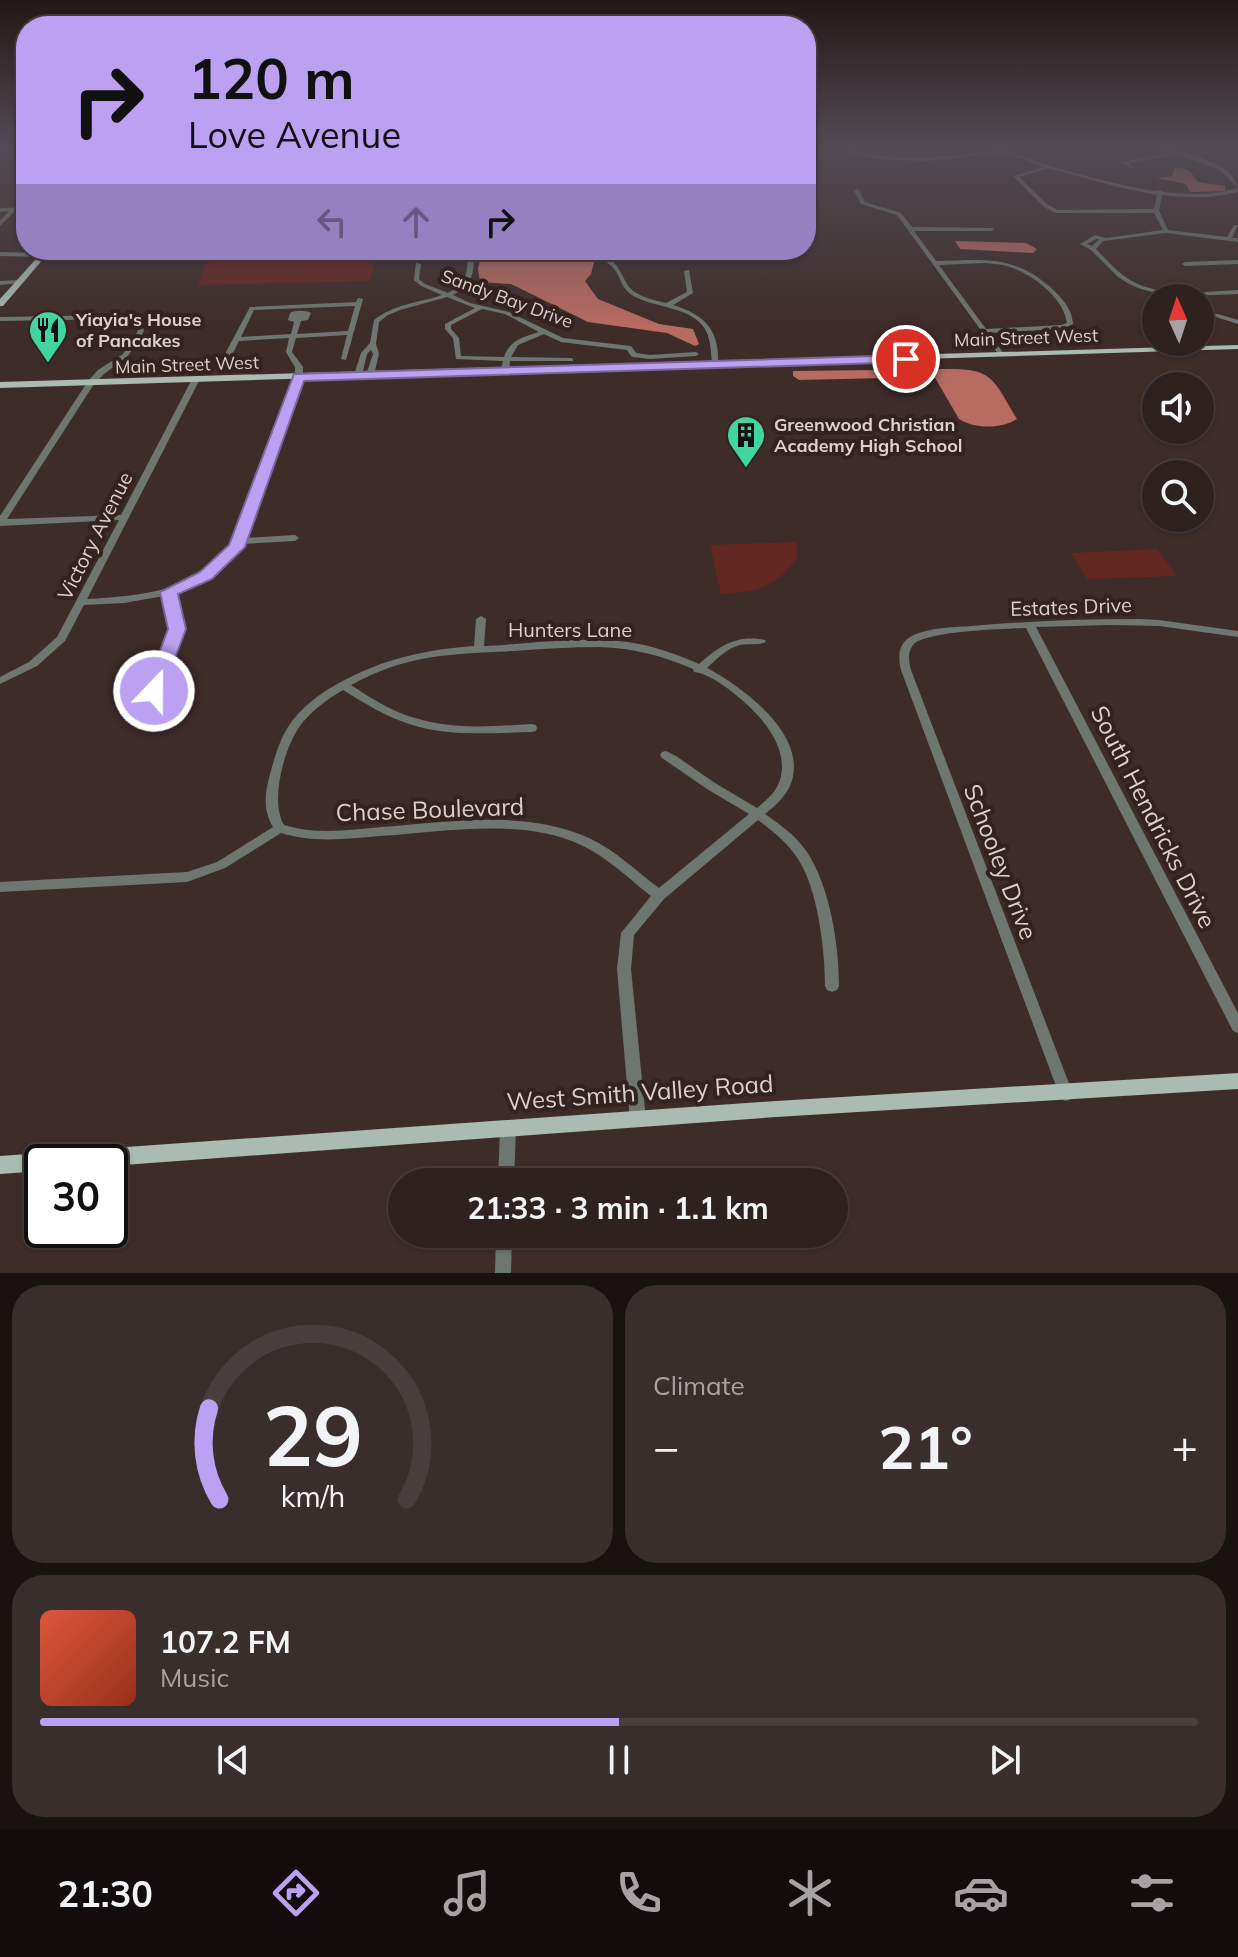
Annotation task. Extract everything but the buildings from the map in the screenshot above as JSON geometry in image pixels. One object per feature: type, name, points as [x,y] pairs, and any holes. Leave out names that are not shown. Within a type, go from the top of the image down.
[{"type":"main road","points":[[0,304],[39,260]]},
{"type":"main road","name":"Main Street West","points":[[0,385],[1238,347]]},
{"type":"main road","name":"West Smith Valley Road","points":[[128,1156],[776,1109],[1066,1094],[1238,1081]]},
{"type":"main road","name":"West Smith Valley Road","points":[[0,1165],[24,1163]]},
{"type":"street","points":[[877,207],[899,214],[1001,354]]},
{"type":"street","points":[[1049,207],[1057,212],[1156,211]]},
{"type":"street","points":[[1157,207],[1166,231]]},
{"type":"street","points":[[0,210],[14,209]]},
{"type":"street","points":[[0,224],[14,209]]},
{"type":"street","points":[[1230,237],[1236,226]]},
{"type":"street","points":[[910,229],[991,229]]},
{"type":"street","points":[[1142,291],[1134,289],[1132,283],[1093,249],[1101,240],[1166,231],[1238,240]]},
{"type":"street","points":[[370,375],[376,354],[374,326],[381,316],[396,308],[446,295],[467,282],[470,260]]},
{"type":"street","points":[[605,260],[618,270],[627,289],[690,315],[705,325],[711,334],[716,364]]},
{"type":"street","points":[[936,263],[992,262],[1022,267],[1066,305],[1070,318],[1070,324],[1062,327],[983,331]]},
{"type":"street","points":[[1185,264],[1238,262]]},
{"type":"street","name":"Sandy Bay Drive","points":[[418,264],[415,276],[419,282],[446,295],[507,313],[561,340],[630,348],[637,356],[696,354]]},
{"type":"street","points":[[666,306],[690,293],[687,271]]},
{"type":"street","points":[[0,283],[19,282]]},
{"type":"street","points":[[1214,294],[1238,292]]},
{"type":"street","points":[[222,367],[252,308],[301,313],[358,304],[344,359]]},
{"type":"street","points":[[481,307],[448,324],[448,329],[456,338],[456,356],[463,360],[571,360]]},
{"type":"street","points":[[82,602],[133,599],[168,592],[218,567],[232,554],[299,377],[299,367],[289,352],[301,313]]},
{"type":"street","points":[[0,319],[115,317],[139,322],[141,331],[126,355],[91,383],[0,523]]},
{"type":"street","points":[[1214,323],[1228,325],[1238,322]]},
{"type":"street","points":[[505,371],[511,345],[544,332]]},
{"type":"street","points":[[237,339],[351,333]]},
{"type":"street","points":[[358,375],[364,353],[373,344]]},
{"type":"street","name":"Victory Avenue","points":[[0,681],[33,664],[54,647],[82,602],[195,381]]},
{"type":"street","points":[[0,523],[125,517]]},
{"type":"street","points":[[239,541],[295,538]]},
{"type":"street","points":[[154,691],[177,629],[168,592]]},
{"type":"street","points":[[479,649],[481,619]]},
{"type":"street","name":"Estates Drive","points":[[909,644],[932,632],[1030,626],[1158,623],[1238,634]]},
{"type":"street","name":"South Hendricks Drive","points":[[1030,626],[1238,1027]]},
{"type":"street","points":[[698,670],[728,644],[748,639],[761,642]]},
{"type":"street","name":"Schooley Drive","points":[[909,644],[904,652],[906,670],[1066,1094]]},
{"type":"street","name":"Hunters Lane","points":[[280,828],[270,807],[285,739],[299,717],[371,668],[402,657],[479,649],[625,645],[663,655],[735,688],[757,707],[774,728],[784,748],[788,768],[785,785],[758,815],[659,895],[633,924],[624,951],[638,1120]]},
{"type":"street","points":[[343,685],[369,703],[410,723],[429,728],[452,731],[532,728]]},
{"type":"street","points":[[666,755],[758,815],[790,841],[809,867],[832,958],[832,986]]},
{"type":"street","name":"Chase Boulevard","points":[[280,828],[308,835],[460,827],[524,826],[549,830],[588,843],[659,895]]},
{"type":"street","points":[[0,887],[187,877],[221,865],[280,828]]},
{"type":"street","points":[[507,1168],[508,1129]]},
{"type":"street","points":[[503,1273],[504,1248]]},
{"type":"shaded area","points":[[955,241],[1026,243],[1037,249],[1033,253],[960,249]]},
{"type":"shaded area","points":[[213,260],[375,260],[370,281],[198,285],[205,265]]},
{"type":"shaded area","points":[[480,260],[594,262],[591,274],[585,281],[598,299],[659,324],[693,329],[699,344],[695,346],[667,333],[588,322],[511,284],[480,282]]},
{"type":"shaded area","points":[[939,369],[970,370],[988,377],[1017,419],[1004,425],[988,426],[972,425],[959,419],[934,376]]},
{"type":"shaded area","points":[[879,370],[885,378],[799,380],[793,376],[793,371]]},
{"type":"shaded area","points":[[796,542],[798,557],[773,582],[756,590],[721,594],[710,545]]},
{"type":"shaded area","points":[[1157,549],[1177,576],[1087,579],[1071,553]]},
{"type":"place","name":"Yiayia's House of Pancakes","points":[[48,364]]},
{"type":"place","name":"Greenwood Christian Academy High School","points":[[746,469]]},
{"type":"route","points":[[154,691],[177,629],[168,592],[206,575],[230,556],[236,547],[299,377],[906,359]]}]
